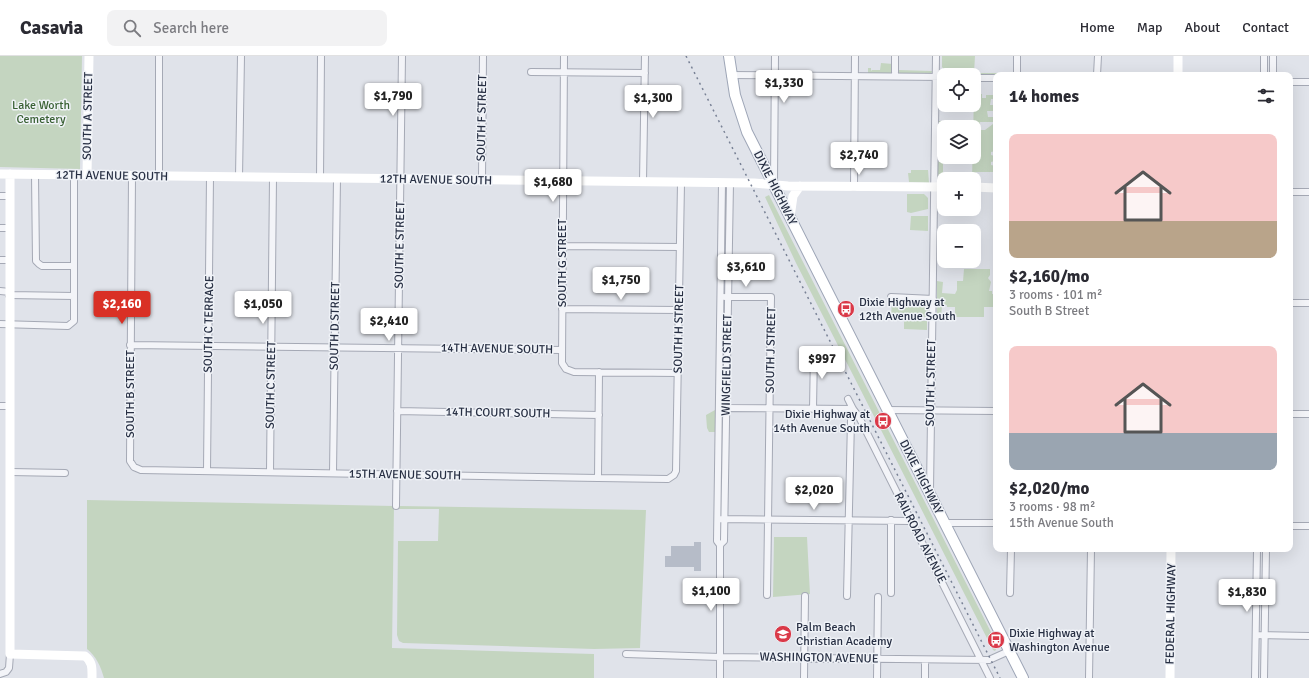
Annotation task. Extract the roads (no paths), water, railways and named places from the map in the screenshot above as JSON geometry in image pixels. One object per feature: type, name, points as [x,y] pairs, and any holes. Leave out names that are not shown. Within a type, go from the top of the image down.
[{"type":"main road","name":"DIXIE HIGHWAY","points":[[729,56],[730,76],[742,118],[774,185],[1022,678]]},
{"type":"street","name":"SOUTH A STREET","points":[[87,175],[89,56]]},
{"type":"street","points":[[159,56],[159,176]]},
{"type":"street","points":[[239,177],[241,56]]},
{"type":"street","points":[[320,178],[321,56]]},
{"type":"street","name":"SOUTH E STREET","points":[[396,506],[402,56]]},
{"type":"street","name":"SOUTH F STREET","points":[[482,180],[483,56]]},
{"type":"street","name":"SOUTH G STREET","points":[[562,350],[564,56]]},
{"type":"street","points":[[643,182],[645,56]]},
{"type":"street","points":[[774,185],[775,56]]},
{"type":"street","points":[[854,187],[856,56]]},
{"type":"street","points":[[895,56],[895,72]]},
{"type":"street","name":"SOUTH L STREET","points":[[936,56],[939,172]]},
{"type":"street","points":[[1017,56],[1017,72]]},
{"type":"street","points":[[1097,72],[1098,56]]},
{"type":"street","points":[[1178,56],[1178,72]]},
{"type":"street","points":[[1264,56],[1264,72]]},
{"type":"street","points":[[1273,56],[1273,72]]},
{"type":"street","points":[[531,72],[644,73]]},
{"type":"street","points":[[730,76],[775,75],[936,77]]},
{"type":"street","points":[[981,78],[993,78]]},
{"type":"street","points":[[1293,82],[1309,82]]},
{"type":"street","name":"12TH AVENUE SOUTH","points":[[0,174],[937,187]]},
{"type":"street","points":[[0,674],[6,672],[9,668],[10,654],[10,472],[5,406],[10,325],[10,228],[5,196],[10,174]]},
{"type":"street","points":[[35,175],[36,261],[42,266],[74,266]]},
{"type":"street","points":[[0,324],[71,325],[74,322],[74,175]]},
{"type":"street","name":"SOUTH B STREET","points":[[132,176],[130,461],[134,467]]},
{"type":"street","name":"SOUTH C TERRACE","points":[[207,471],[210,177]]},
{"type":"street","name":"SOUTH C STREET","points":[[270,472],[273,178]]},
{"type":"street","name":"SOUTH D STREET","points":[[333,473],[336,178]]},
{"type":"street","name":"SOUTH H STREET","points":[[674,475],[677,467],[681,183]]},
{"type":"street","name":"WINGFIELD STREET","points":[[721,519],[719,408],[720,297],[726,183]]},
{"type":"street","name":"WINGFIELD STREET","points":[[720,678],[720,545],[717,541],[721,519],[726,408],[728,297],[726,183]]},
{"type":"street","points":[[790,217],[792,196],[800,186]]},
{"type":"street","points":[[981,187],[993,188]]},
{"type":"street","points":[[1293,192],[1309,192]]},
{"type":"street","name":"SOUTH L STREET","points":[[930,494],[933,299],[937,216]]},
{"type":"street","points":[[0,228],[10,228]]},
{"type":"street","points":[[563,246],[680,247]]},
{"type":"street","points":[[0,260],[10,260]]},
{"type":"street","points":[[0,291],[10,294],[74,296]]},
{"type":"street","points":[[720,297],[728,297]]},
{"type":"street","name":"SOUTH J STREET","points":[[728,297],[771,297],[767,595]]},
{"type":"street","points":[[891,297],[933,299]]},
{"type":"street","points":[[1293,303],[1309,303]]},
{"type":"street","points":[[562,309],[679,310]]},
{"type":"street","points":[[720,325],[728,325]]},
{"type":"street","name":"14TH AVENUE SOUTH","points":[[130,345],[562,350],[562,363],[566,370],[574,372],[678,373]]},
{"type":"street","points":[[813,409],[814,351]]},
{"type":"street","points":[[598,478],[599,372]]},
{"type":"street","name":"RAILROAD AVENUE","points":[[848,398],[859,417],[990,678]]},
{"type":"street","points":[[719,408],[853,409],[851,420],[847,596]]},
{"type":"street","points":[[887,410],[993,411]]},
{"type":"street","name":"14TH COURT SOUTH","points":[[397,411],[599,415]]},
{"type":"street","points":[[1293,414],[1309,414]]},
{"type":"street","name":"15TH AVENUE SOUTH","points":[[134,467],[142,470],[598,478],[668,479],[674,475]]},
{"type":"street","points":[[10,472],[64,473]]},
{"type":"street","points":[[721,519],[911,521]]},
{"type":"street","points":[[891,520],[891,593]]},
{"type":"street","points":[[944,523],[993,523]]},
{"type":"street","points":[[1293,526],[1309,526]]},
{"type":"street","points":[[1010,593],[1011,552]]},
{"type":"street","points":[[1089,678],[1091,552]]},
{"type":"street","name":"FEDERAL HIGHWAY","points":[[1170,678],[1171,552]]},
{"type":"street","points":[[1255,678],[1257,552]]},
{"type":"street","points":[[1264,678],[1266,552]]},
{"type":"street","points":[[804,678],[805,596]]},
{"type":"street","points":[[877,678],[878,597]]},
{"type":"street","points":[[1256,635],[1309,636]]},
{"type":"street","name":"WASHINGTON AVENUE","points":[[626,654],[720,657],[981,660],[994,659],[1009,651]]},
{"type":"street","points":[[10,654],[85,656],[92,665],[92,678]]},
{"type":"street","points":[[925,660],[925,678]]},
{"type":"railway","points":[[686,56],[1000,678]]},
{"type":"place","name":"Dixie Highway at 12th Avenue South","points":[[846,309]]},
{"type":"place","name":"Dixie Highway at 14th Avenue South","points":[[883,421]]},
{"type":"place","name":"Palm Beach Christian Academy","points":[[783,634]]},
{"type":"place","name":"Dixie Highway at Washington Avenue","points":[[996,640]]},
{"type":"park label","name":"Lake Worth Cemetery","points":[[41,112]]}]
